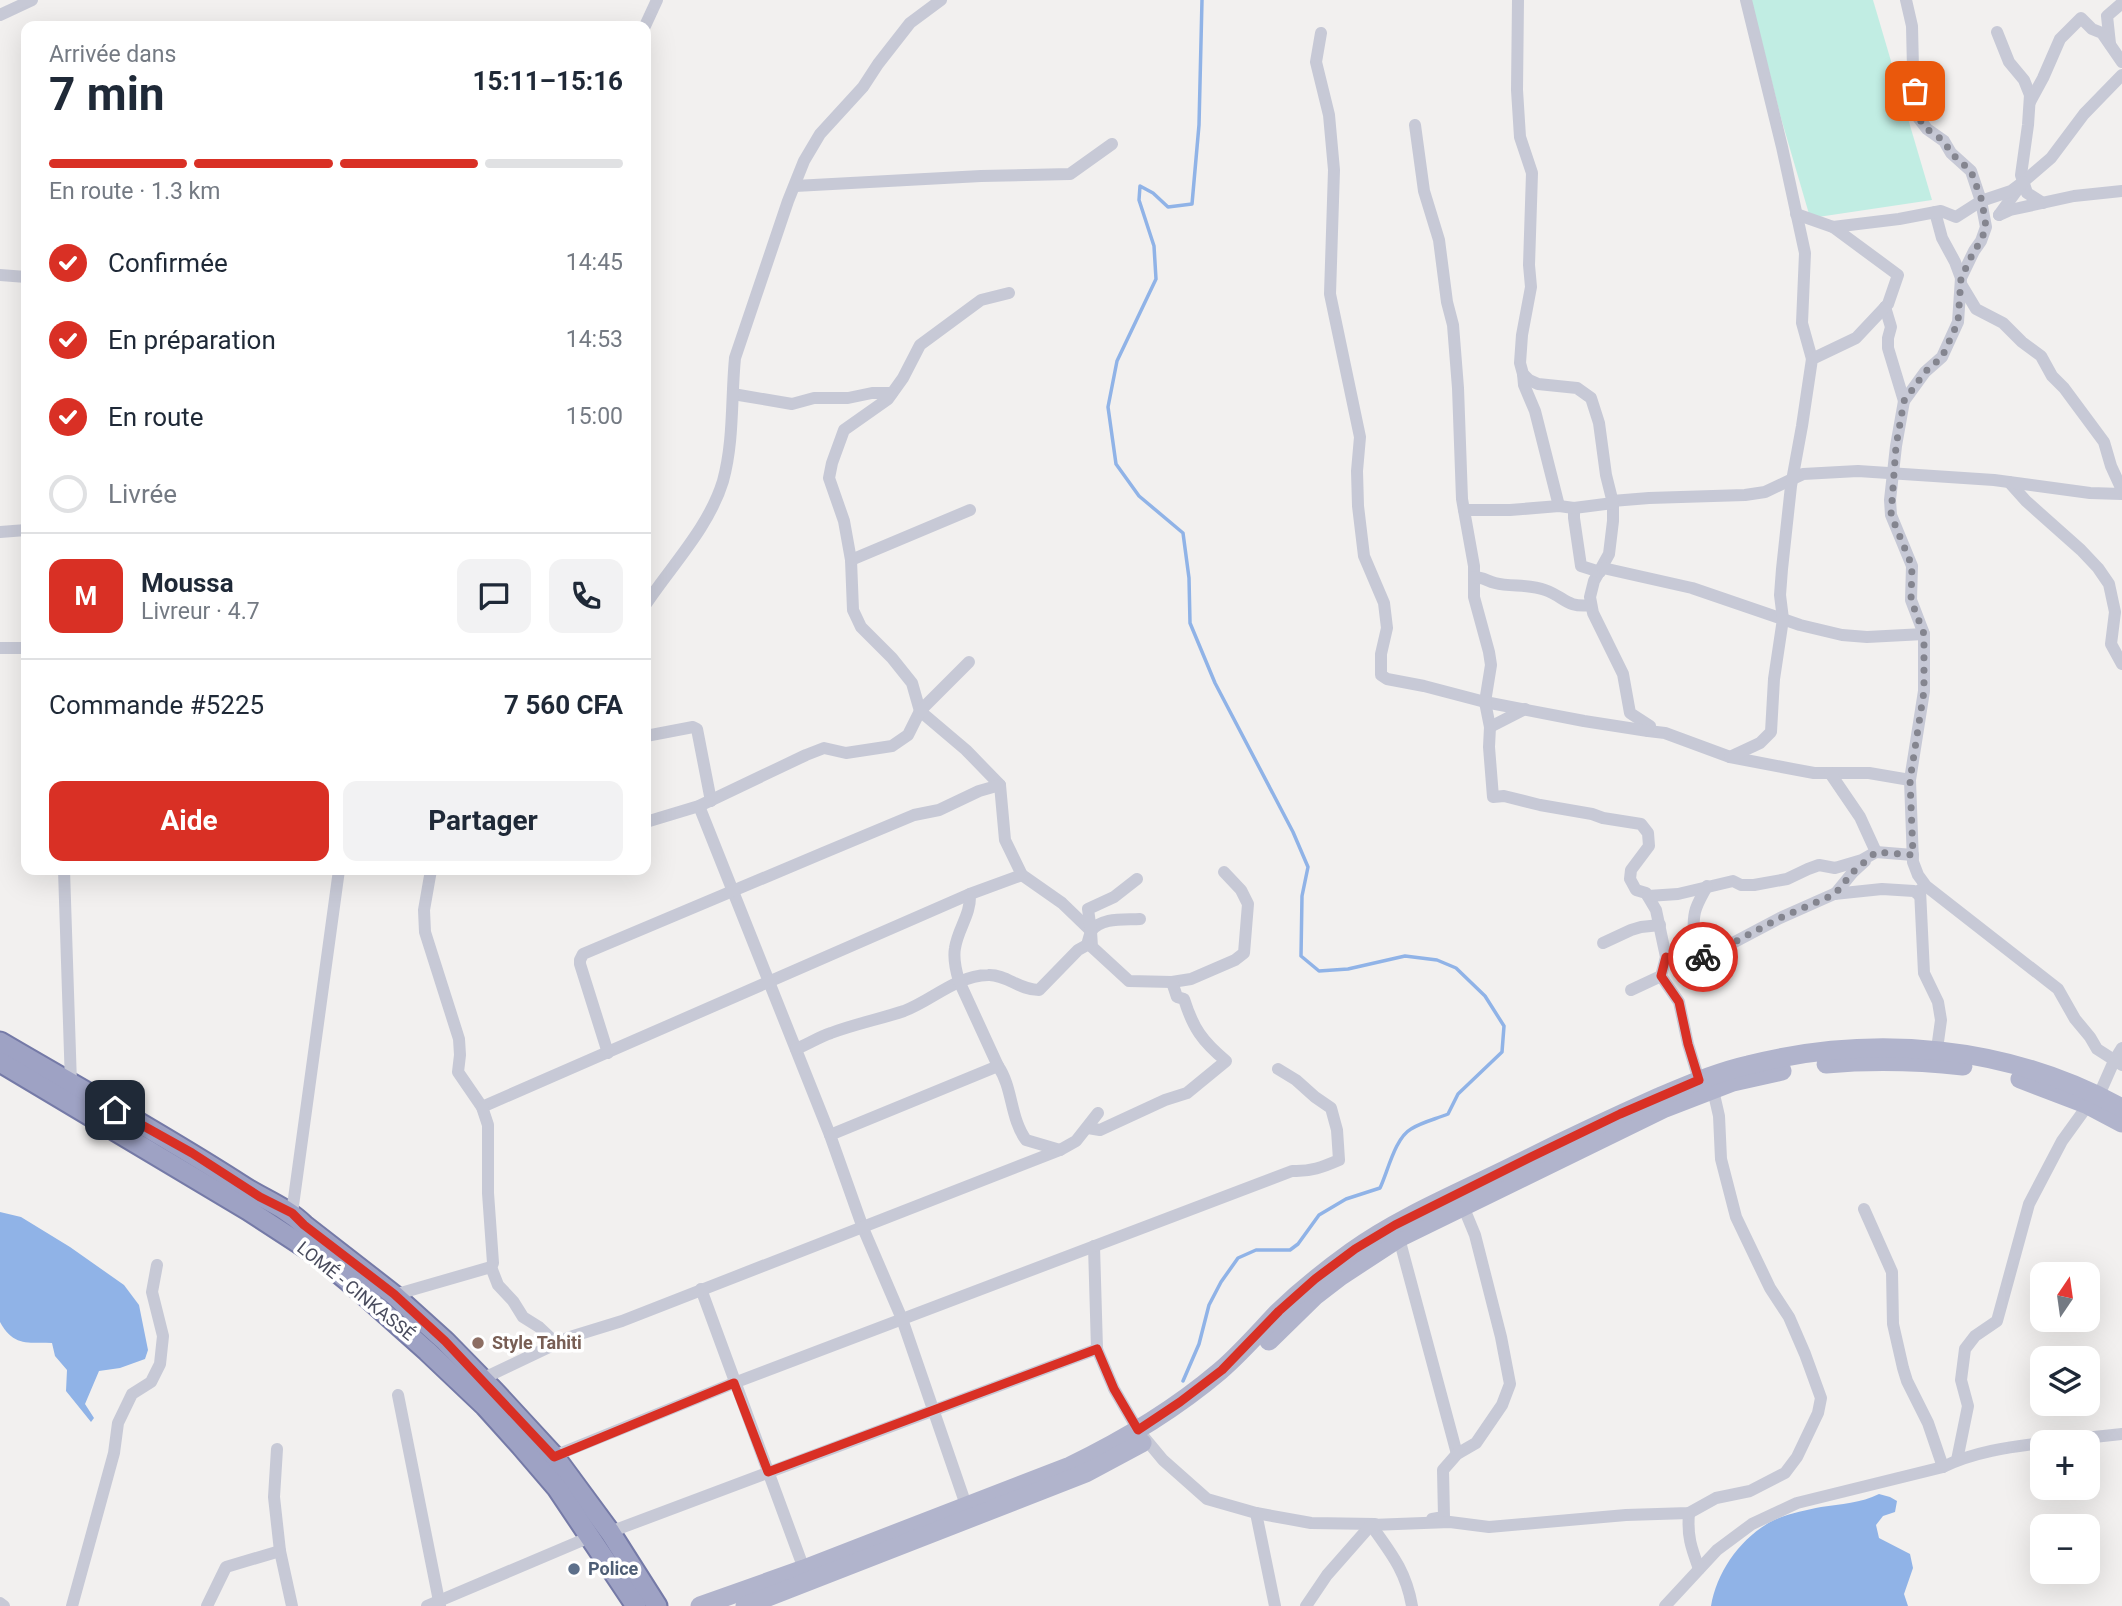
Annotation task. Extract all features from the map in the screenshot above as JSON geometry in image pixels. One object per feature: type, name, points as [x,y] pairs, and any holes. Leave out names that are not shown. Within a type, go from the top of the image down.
[{"type":"highway","name":"LOMÉ - CINKASSÉ","points":[[0,1041],[192,1153],[260,1197],[292,1213],[394,1294],[445,1341],[554,1457],[600,1535],[636,1606]]},
{"type":"highway","name":"LOMÉ - CINKASSÉ","points":[[0,1062],[248,1210],[324,1261],[485,1406],[600,1535],[657,1606]]},
{"type":"main road","points":[[745,1606],[1086,1473],[1141,1436],[1210,1396],[1315,1296],[1399,1238],[1663,1109],[1746,1065],[1830,1051],[1889,1047],[1937,1049],[2019,1065],[2062,1079],[2122,1123]]},
{"type":"main road","points":[[700,1606],[804,1569],[1141,1436],[1222,1370],[1279,1311],[1315,1279],[1355,1249],[1395,1225],[1620,1114],[1706,1085],[1817,1065],[1866,1061],[1929,1062],[1965,1067],[2122,1108]]},
{"type":"street","points":[[0,15],[32,0]]},
{"type":"street","points":[[647,21],[656,0]]},
{"type":"street","points":[[651,597],[688,546],[723,480],[733,420],[735,358],[804,161],[820,134],[863,87],[910,23],[941,0]]},
{"type":"street","points":[[1518,0],[1517,90],[1520,137],[1532,173],[1529,265],[1531,287],[1522,335],[1521,363],[1524,385],[1535,411],[1559,506]]},
{"type":"street","points":[[1730,757],[1760,743],[1771,732],[1774,679],[1783,619],[1780,594],[1782,569],[1812,359],[1802,323],[1805,253],[1746,0]]},
{"type":"street","points":[[1906,0],[1912,26],[1914,112],[1927,129],[1944,141],[1951,153],[1971,171],[1982,201],[1986,227]]},
{"type":"street","points":[[2110,46],[2107,16],[2122,3]]},
{"type":"street","points":[[2029,102],[2060,39],[2081,18],[2092,29],[2102,33],[2122,62]]},
{"type":"street","points":[[1997,32],[2009,62],[2024,80],[2030,95],[2021,175],[2028,193],[2042,203]]},
{"type":"street","points":[[1321,33],[1316,62],[1329,115],[1334,170],[1330,294],[1360,437],[1358,506],[1364,556],[1384,603],[1387,628],[1381,654],[1381,675],[1387,679],[1485,702],[1665,733],[1730,757],[1814,773],[1868,773],[1910,780]]},
{"type":"street","points":[[1833,227],[1941,211],[1956,217],[1982,201],[2011,191],[2051,158],[2084,114],[2122,75]]},
{"type":"street","points":[[1094,1246],[1097,1349],[1114,1389],[1141,1436],[1163,1460],[1207,1499],[1256,1513],[1311,1523],[1371,1525],[1450,1522],[1489,1527],[1626,1515],[1689,1513],[1716,1498],[1750,1491],[1785,1473],[1797,1457],[1821,1405],[1805,1354],[1789,1317],[1770,1288],[1736,1217],[1721,1159],[1719,1116],[1688,1044],[1679,1002],[1661,976],[1666,957],[1656,910],[1646,893],[1636,890],[1630,878],[1632,870],[1649,846],[1648,833],[1641,824],[1504,796],[1493,797],[1490,727],[1485,702],[1491,665],[1474,597],[1474,566],[1462,499],[1453,325],[1447,302],[1439,240],[1424,191],[1415,125]]},
{"type":"street","points":[[795,186],[1070,174],[1112,144]]},
{"type":"street","points":[[1937,1049],[1941,1020],[1938,1002],[1924,973],[1920,896],[1913,855],[1910,780],[1924,691],[1924,634],[1911,600],[1912,566],[1891,515],[1896,446],[1904,401],[1925,372],[1942,357],[1958,322],[1961,281],[1974,251],[1986,227],[2023,182]]},
{"type":"street","points":[[1998,215],[2074,196],[2122,191]]},
{"type":"street","points":[[1997,196],[2042,203]]},
{"type":"street","points":[[1464,510],[1559,506],[1574,508],[1649,498],[1745,495],[1765,492],[1804,474],[1858,471],[2009,482],[2090,493],[2122,492],[2104,442],[2052,376],[2041,356],[2003,323],[1976,309],[1942,238],[1935,212]]},
{"type":"street","points":[[1796,214],[1833,227],[1898,275],[1885,307],[1856,338],[1812,359]]},
{"type":"street","points":[[0,275],[21,277]]},
{"type":"street","points":[[917,717],[912,683],[861,627],[853,610],[851,560],[844,521],[829,478],[832,463],[844,430],[888,399],[903,378],[920,345],[981,300],[1009,293]]},
{"type":"street","points":[[1885,307],[1891,327],[1888,338],[1890,355],[1904,401]]},
{"type":"street","points":[[1523,374],[1538,384],[1577,388],[1591,398],[1599,423],[1612,502],[1609,554],[1591,590],[1591,604],[1623,674],[1630,713],[1650,726],[1648,731]]},
{"type":"street","points":[[733,394],[792,404],[814,398],[848,398],[872,393],[892,393]]},
{"type":"street","points":[[2009,482],[2081,550],[2109,584],[2115,612],[2111,644],[2122,664]]},
{"type":"street","points":[[1574,508],[1581,566],[1692,588],[1800,625],[1842,635],[1867,637],[1924,634]]},
{"type":"street","points":[[851,560],[970,510]]},
{"type":"street","points":[[0,531],[21,530]]},
{"type":"street","points":[[1474,576],[1500,584],[1541,588],[1570,604],[1591,604]]},
{"type":"street","points":[[0,648],[21,648]]},
{"type":"street","points":[[651,820],[705,803],[824,748],[846,753],[892,746],[908,735],[917,717],[969,662]]},
{"type":"street","points":[[1490,727],[1525,709]]},
{"type":"street","points":[[917,717],[932,721],[966,750],[1000,785],[1005,840],[1022,874],[1062,903],[1091,931]]},
{"type":"street","points":[[651,735],[693,727],[697,729],[705,803],[732,891],[830,1135],[863,1228],[902,1319],[966,1506]]},
{"type":"street","points":[[1830,773],[1860,817],[1873,843],[1873,854],[1853,872],[1835,894]]},
{"type":"street","points":[[608,1053],[580,964],[581,956],[914,815],[939,810],[979,791],[1000,785]]},
{"type":"street","points":[[1648,896],[1678,894],[1733,881],[1741,885],[1754,885],[1787,879],[1819,865],[1835,868],[1873,854],[1913,855]]},
{"type":"street","points":[[1137,879],[1114,897],[1088,909],[1092,947],[1129,981],[1172,982],[1191,979],[1236,960],[1244,953],[1248,904],[1241,890],[1224,872]]},
{"type":"street","points":[[482,1107],[970,894],[1022,874]]},
{"type":"street","points":[[64,875],[71,1084]]},
{"type":"street","points":[[292,1213],[339,875]]},
{"type":"street","points":[[430,875],[424,909],[425,932],[459,1039],[458,1072],[482,1107],[488,1125],[491,1267],[498,1284],[523,1317],[539,1327],[557,1344]]},
{"type":"street","points":[[1918,875],[1926,886],[2058,989],[2097,1049],[2118,1063]]},
{"type":"street","points":[[1666,957],[1678,960],[1689,954],[1694,943],[1695,911],[1707,886]]},
{"type":"street","points":[[1689,954],[1697,958],[1710,955],[1780,918],[1835,894],[1882,889],[1914,891],[1920,896]]},
{"type":"street","points":[[970,894],[970,907],[955,948],[955,966],[959,981],[1008,1086],[1015,1114],[1026,1140],[1060,1150]]},
{"type":"street","points":[[796,1049],[830,1033],[907,1010],[959,981],[993,974],[1022,988],[1039,990],[1078,950],[1087,945],[1091,931],[1097,924],[1140,919]]},
{"type":"street","points":[[1603,943],[1631,930],[1660,925]]},
{"type":"street","points":[[1631,990],[1661,976]]},
{"type":"street","points":[[1088,1128],[1100,1130],[1165,1100],[1187,1093],[1226,1060],[1211,1048],[1192,1023],[1184,999],[1177,997],[1172,982]]},
{"type":"street","points":[[1957,1460],[1968,1406],[1961,1380],[1965,1349],[1975,1336],[1997,1321],[2029,1204],[2062,1141],[2118,1063],[2122,1048]]},
{"type":"street","points":[[830,1135],[998,1066]]},
{"type":"street","points":[[554,1457],[734,1383],[1292,1171],[1305,1172],[1323,1168],[1339,1160],[1331,1108],[1278,1069]]},
{"type":"street","points":[[482,1379],[570,1337],[622,1321],[1060,1150],[1076,1141],[1098,1113]]},
{"type":"street","points":[[1306,1606],[1327,1575],[1371,1525],[1444,1517],[1443,1470],[1457,1454],[1476,1443],[1502,1405],[1510,1384],[1475,1234],[1464,1206]]},
{"type":"street","points":[[1864,1209],[1892,1272],[1893,1324],[1903,1368],[1928,1423],[1943,1467]]},
{"type":"street","points":[[1399,1238],[1457,1454]]},
{"type":"street","points":[[72,1606],[114,1453],[118,1423],[132,1394],[151,1382],[160,1364],[163,1336],[152,1292],[157,1265]]},
{"type":"street","points":[[394,1294],[491,1267]]},
{"type":"street","points":[[701,1289],[804,1569]]},
{"type":"street","points":[[398,1395],[435,1604],[600,1535],[1097,1349]]},
{"type":"street","points":[[2100,1436],[2122,1434]]},
{"type":"street","points":[[1665,1606],[1717,1550],[1752,1524],[1797,1503],[1943,1467],[1983,1453],[2030,1445]]},
{"type":"street","points":[[277,1448],[274,1497],[280,1551],[292,1606]]},
{"type":"street","points":[[1256,1513],[1275,1606]]},
{"type":"street","points":[[1689,1513],[1690,1546],[1699,1569]]},
{"type":"street","points":[[1371,1525],[1401,1568],[1412,1606]]},
{"type":"street","points":[[207,1606],[226,1567],[280,1551]]},
{"type":"green space","points":[[1751,0],[1873,0],[1932,200],[1818,217],[1809,214]]},
{"type":"water","points":[[0,1212],[21,1217],[70,1247],[124,1285],[139,1305],[148,1350],[145,1359],[120,1368],[99,1371],[85,1404],[94,1418],[91,1422],[66,1391],[67,1370],[55,1356],[52,1343],[22,1342],[11,1336],[0,1322]]},
{"type":"water","points":[[1879,1494],[1897,1501],[1895,1512],[1883,1516],[1876,1525],[1879,1538],[1910,1554],[1913,1568],[1904,1594],[1908,1606],[1711,1606],[1719,1580],[1732,1556],[1762,1527],[1791,1514],[1858,1501]]},
{"type":"waterway","points":[[1183,1381],[1199,1344],[1209,1305],[1238,1258],[1256,1250],[1290,1250],[1298,1244],[1319,1215],[1346,1199],[1380,1188],[1396,1147],[1405,1133],[1420,1124],[1448,1114],[1458,1094],[1502,1052],[1504,1026],[1485,996],[1456,968],[1437,960],[1405,956],[1348,969],[1319,971],[1301,956],[1302,896],[1308,867],[1293,832],[1215,683],[1190,623],[1189,578],[1183,533],[1139,496],[1116,464],[1108,407],[1117,361],[1156,279],[1154,246],[1139,200],[1140,186],[1153,193],[1168,207],[1192,204],[1199,125],[1202,0]]},
{"type":"way so far","points":[[1703,957],[1835,894],[1853,872],[1876,852],[1913,855],[1910,780],[1914,741],[1924,691],[1924,634],[1911,600],[1912,566],[1891,515],[1896,446],[1904,401],[1925,372],[1942,357],[1958,322],[1961,278],[1986,227],[1982,201],[1971,171],[1951,153],[1944,141],[1927,129],[1914,112],[1915,91]]},
{"type":"place","name":"Style Tahiti","points":[[478,1343]]},
{"type":"place","name":"Police","points":[[574,1569]]},
{"type":"route","points":[[115,1110],[192,1153],[260,1197],[292,1213],[342,1252],[394,1294],[445,1341],[554,1457],[734,1383],[768,1472],[1097,1349],[1114,1389],[1138,1430],[1222,1370],[1279,1311],[1355,1249],[1395,1225],[1531,1157],[1699,1080],[1679,1002],[1661,976],[1666,957],[1678,960],[1689,954],[1697,958],[1703,957]]}]
